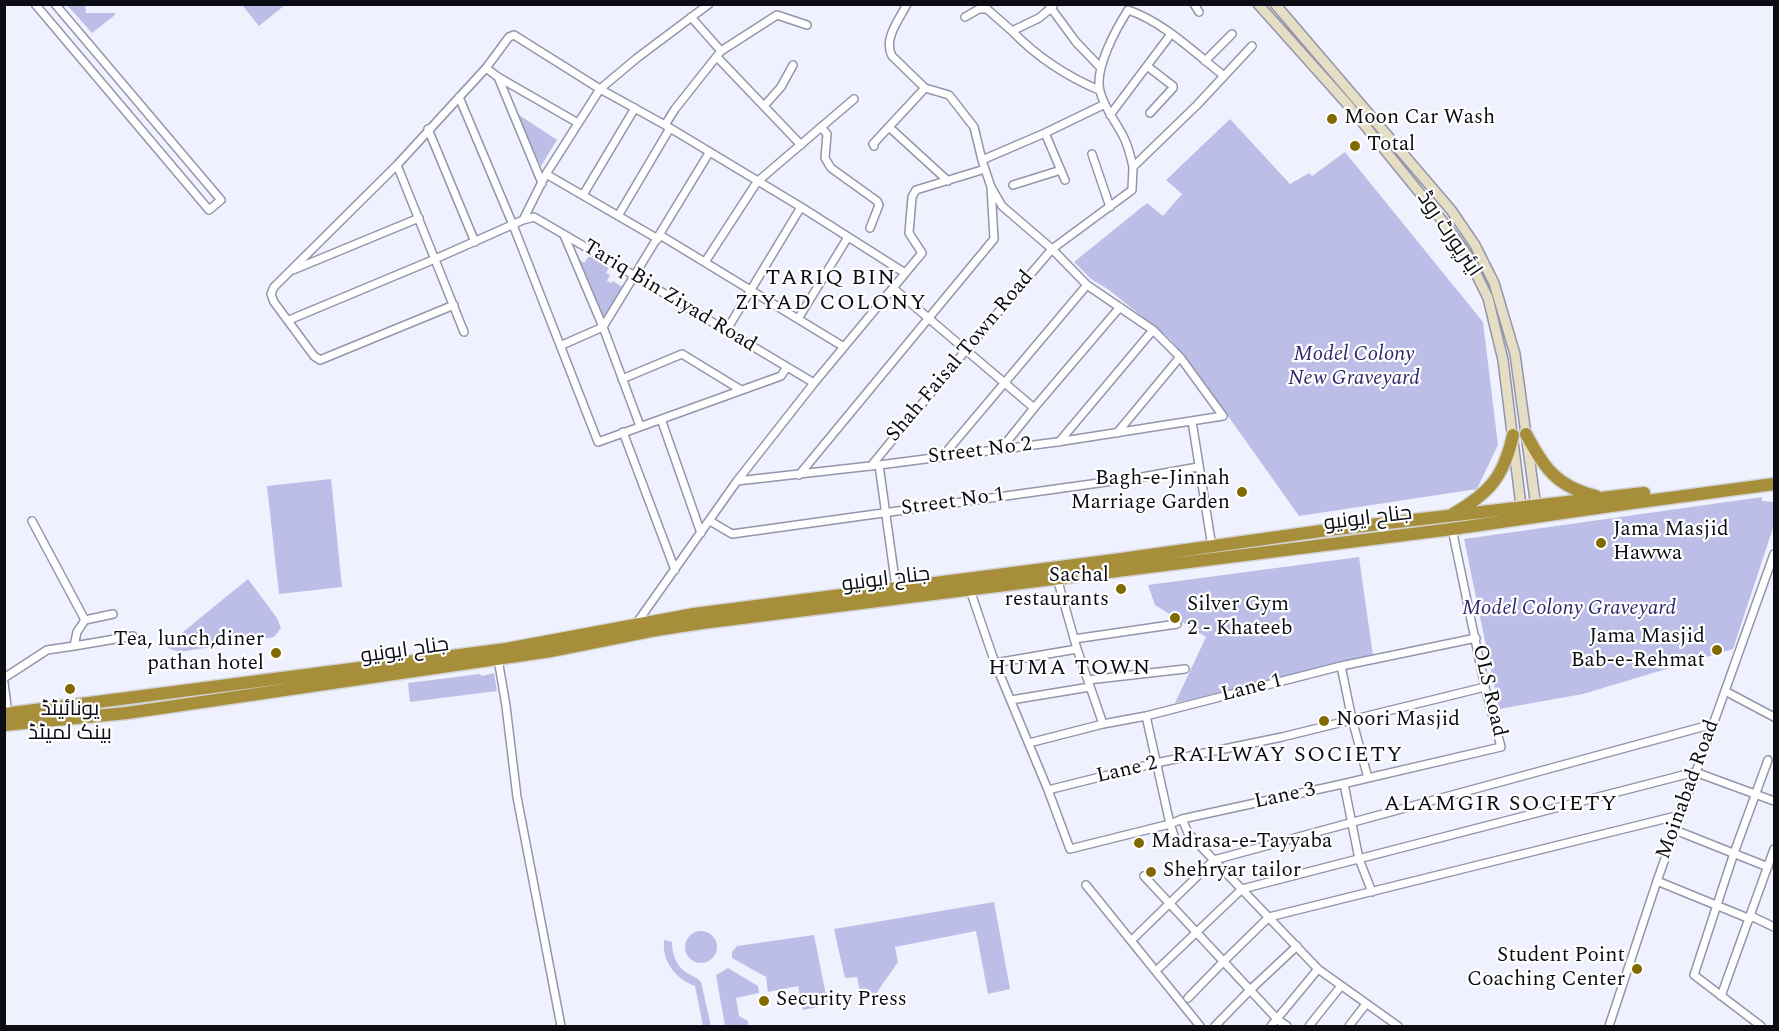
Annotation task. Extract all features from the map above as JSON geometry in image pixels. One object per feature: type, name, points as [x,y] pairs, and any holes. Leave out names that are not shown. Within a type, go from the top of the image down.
[{"type":"highway","points":[[1526,434],[1539,459],[1555,477],[1574,489],[1603,498]]},
{"type":"highway","points":[[1449,523],[1490,488],[1504,466],[1513,435]]},
{"type":"highway","name":"جناح ایونیو","points":[[1522,514],[1536,507],[1774,476]]},
{"type":"highway","name":"جناح ایونیو","points":[[10,718],[127,712],[550,651],[702,623],[970,590],[1449,523],[1774,484]]},
{"type":"highway","name":"جناح ایونیو","points":[[10,718],[506,649],[694,614],[1328,530],[1449,523]]},
{"type":"main road","name":"ایئرپورٹ روڈ","points":[[1258,4],[1349,106],[1445,224],[1467,255],[1488,298],[1503,360],[1522,514]]},
{"type":"main road","name":"ایئرپورٹ روڈ","points":[[1275,4],[1444,201],[1475,245],[1494,282],[1515,354],[1536,507]]},
{"type":"street","points":[[35,4],[209,210],[220,200],[55,4]]},
{"type":"street","points":[[289,320],[524,220],[546,174],[600,88],[709,4]]},
{"type":"street","points":[[908,4],[889,40],[892,56],[926,88],[949,94],[974,127],[991,187],[1002,206],[1052,249],[1087,285],[1153,330],[1179,357],[1117,433]]},
{"type":"street","points":[[1194,4],[1199,12]]},
{"type":"street","points":[[1012,31],[1039,18],[1051,6],[1076,42],[1100,67]]},
{"type":"street","points":[[1223,75],[1171,34],[1127,7],[1100,67],[1099,90],[1110,115],[1125,139],[1133,167],[1197,105],[1251,46]]},
{"type":"street","points":[[965,17],[979,9],[987,9],[1029,49],[1099,90]]},
{"type":"street","points":[[618,216],[668,127],[675,109],[719,54],[777,15],[807,25]]},
{"type":"street","points":[[691,17],[719,54],[801,145]]},
{"type":"street","points":[[1110,115],[1171,34]]},
{"type":"street","points":[[1205,61],[1232,34]]},
{"type":"street","points":[[454,305],[320,360],[314,356],[274,302],[271,294],[274,287],[397,165],[486,68],[509,37],[514,35],[801,207],[905,273]]},
{"type":"street","points":[[764,106],[781,87],[793,65]]},
{"type":"street","points":[[1147,66],[1173,86],[1150,113]]},
{"type":"street","points":[[486,68],[578,123]]},
{"type":"street","points":[[498,77],[542,183]]},
{"type":"street","points":[[874,146],[873,144],[926,88]]},
{"type":"street","points":[[459,96],[562,345],[598,442],[781,376],[787,367]]},
{"type":"street","points":[[705,262],[757,182],[854,99]]},
{"type":"street","points":[[982,160],[1105,104]]},
{"type":"street","points":[[132,118],[143,108]]},
{"type":"street","points":[[583,195],[635,108]]},
{"type":"street","points":[[821,127],[827,134],[825,158],[831,168],[877,201],[879,205],[870,228]]},
{"type":"street","points":[[889,127],[948,181]]},
{"type":"street","points":[[429,129],[475,242]]},
{"type":"street","points":[[1045,133],[1065,180]]},
{"type":"street","points":[[562,345],[603,327],[710,153]]},
{"type":"street","points":[[1092,154],[1110,207]]},
{"type":"street","points":[[397,165],[464,332]]},
{"type":"street","name":"Shah Faisal Town Road","points":[[875,466],[966,350],[1052,249],[1132,190],[1133,167]]},
{"type":"street","points":[[636,624],[737,481],[814,383],[922,253],[909,233],[912,197],[916,190],[985,169]]},
{"type":"street","points":[[1013,186],[1061,170]]},
{"type":"street","points":[[546,174],[618,216],[705,262],[844,347]]},
{"type":"street","points":[[799,475],[994,239],[991,187]]},
{"type":"street","points":[[726,331],[801,207]]},
{"type":"street","name":"Tariq Bin Ziyad Road","points":[[524,220],[534,217],[814,383]]},
{"type":"street","points":[[290,271],[419,218]]},
{"type":"street","points":[[564,235],[603,327],[640,426]]},
{"type":"street","points":[[798,319],[848,237]]},
{"type":"street","points":[[942,457],[1087,285]]},
{"type":"street","points":[[893,288],[1034,408]]},
{"type":"street","points":[[1001,449],[1120,307]]},
{"type":"street","points":[[1059,442],[1153,330]]},
{"type":"street","points":[[622,379],[682,354],[741,390]]},
{"type":"street","name":"Street No 2","points":[[737,481],[1059,442],[1223,416],[1179,357]]},
{"type":"street","points":[[661,419],[701,534]]},
{"type":"street","points":[[1192,421],[1212,547]]},
{"type":"street","points":[[623,432],[675,570]]},
{"type":"street","points":[[875,466],[885,512],[896,587]]},
{"type":"street","name":"Street No 1","points":[[710,521],[732,534],[1143,477],[1198,467]]},
{"type":"street","points":[[32,521],[85,620]]},
{"type":"street","name":"OLS Road","points":[[1449,523],[1485,687],[1501,747]]},
{"type":"street","name":"Moinabad Road","points":[[1610,1026],[1657,881],[1774,554]]},
{"type":"street","points":[[1057,578],[1077,649],[1103,723]]},
{"type":"street","points":[[970,590],[994,663],[1048,790]]},
{"type":"street","points":[[74,646],[79,627],[85,620],[113,614]]},
{"type":"street","points":[[1074,639],[1177,624]]},
{"type":"street","points":[[4,678],[47,650],[133,636]]},
{"type":"street","name":"Lane 1","points":[[1029,743],[1103,723],[1146,716],[1341,666],[1476,638]]},
{"type":"street","points":[[994,663],[1077,649]]},
{"type":"street","points":[[498,659],[517,797],[561,1026]]},
{"type":"street","points":[[1341,666],[1368,778]]},
{"type":"street","points":[[1011,700],[1089,684],[1185,669]]},
{"type":"street","points":[[4,683],[10,718]]},
{"type":"street","name":"Lane 2","points":[[1048,790],[1156,763],[1282,737],[1485,687]]},
{"type":"street","points":[[1725,691],[1774,717]]},
{"type":"street","points":[[1146,716],[1170,824],[1177,844]]},
{"type":"street","points":[[1134,936],[1214,860],[1713,724]]},
{"type":"street","name":"Lane 3","points":[[1048,790],[1070,849],[1182,819],[1501,747]]},
{"type":"street","points":[[1761,1026],[1694,975],[1768,760]]},
{"type":"street","points":[[1160,967],[1242,889],[1695,772],[1774,801]]},
{"type":"street","points":[[1344,784],[1359,859],[1372,892]]},
{"type":"street","points":[[1188,998],[1269,917],[1680,815]]},
{"type":"street","points":[[1182,819],[1188,833],[1318,969],[1389,1024],[1398,1026]]},
{"type":"street","points":[[1675,830],[1734,854],[1768,870],[1774,876]]},
{"type":"street","points":[[1721,996],[1774,849]]},
{"type":"street","points":[[1144,876],[1278,1020],[1287,1026]]},
{"type":"street","points":[[1657,881],[1774,927]]},
{"type":"street","points":[[1086,885],[1200,1026]]},
{"type":"street","points":[[1215,1026],[1297,946]]},
{"type":"street","points":[[1271,1026],[1318,969]]},
{"type":"street","points":[[1309,1026],[1341,986]]},
{"type":"street","points":[[1349,1026],[1366,1004]]},
{"type":"green space","points":[[67,5],[85,5],[86,13],[115,13],[115,15],[92,33]]},
{"type":"green space","points":[[242,5],[285,5],[259,26]]},
{"type":"green space","points":[[516,113],[557,140],[541,166]]},
{"type":"green space","name":"Model Colony New Graveyard","points":[[1230,119],[1290,184],[1309,173],[1312,176],[1345,152],[1483,322],[1498,445],[1477,489],[1299,516],[1194,368],[1170,339],[1109,290],[1091,279],[1074,262],[1147,203],[1163,216],[1182,194],[1166,180]]},
{"type":"green space","points":[[589,256],[609,268],[606,273],[610,275],[607,281],[611,283],[613,281],[622,287],[603,318],[576,257],[584,263]]},
{"type":"green space","points":[[331,479],[342,587],[279,594],[267,486]]},
{"type":"green space","name":"Model Colony Graveyard","points":[[1762,497],[1762,501],[1774,502],[1774,525],[1733,649],[1583,694],[1499,709],[1464,539]]},
{"type":"green space","points":[[1359,557],[1373,656],[1175,703],[1206,637],[1155,605],[1148,585]]},
{"type":"green space","points":[[248,579],[277,618],[281,628],[274,637],[179,652],[168,648],[167,645]]},
{"type":"green space","points":[[494,673],[497,691],[410,702],[408,683]]},
{"type":"green space","points":[[994,902],[1010,989],[988,994],[976,931],[895,947],[898,962],[875,995],[861,998],[857,977],[845,978],[834,929]]},
{"type":"green space","points":[[701,931],[712,936],[717,947],[712,958],[701,963],[690,958],[685,947],[690,936]]},
{"type":"green space","points":[[814,935],[828,1005],[803,1010],[798,986],[768,992],[766,977],[732,958],[732,952],[737,946]]},
{"type":"green space","points":[[664,940],[672,942],[674,957],[680,967],[701,982],[711,1026],[703,1026],[695,986],[681,979],[671,968],[665,955]]},
{"type":"green space","points":[[728,968],[758,986],[759,993],[736,998],[739,1016],[748,1021],[748,1026],[725,1026],[716,975]]},
{"type":"place","name":"Moon Car Wash","points":[[1332,119]]},
{"type":"place","name":"Total","points":[[1355,146]]},
{"type":"place","name":"Bagh-e-Jinnah Marriage Garden","points":[[1242,492]]},
{"type":"place","name":"Jama Masjid Hawwa","points":[[1601,543]]},
{"type":"place","name":"Sachal restaurants","points":[[1121,589]]},
{"type":"place","name":"Silver Gym 2 - Khateeb","points":[[1175,618]]},
{"type":"place","name":"Jama Masjid Bab-e-Rehmat","points":[[1717,650]]},
{"type":"place","name":"Tea, lunch,diner pathan hotel","points":[[276,653]]},
{"type":"place","name":"یونائیٹڈ بینک لمیٹڈ","points":[[70,689]]},
{"type":"place","name":"Noori Masjid","points":[[1324,721]]},
{"type":"place","name":"Madrasa-e-Tayyaba","points":[[1139,843]]},
{"type":"place","name":"Shehryar tailor","points":[[1151,872]]},
{"type":"place","name":"Student Point Coaching Center","points":[[1637,969]]},
{"type":"place","name":"Security Press","points":[[764,1001]]},
{"type":"district","name":"TARIQ BIN ZIYAD COLONY","points":[[831,292]]},
{"type":"district","name":"HUMA TOWN","points":[[1070,670]]},
{"type":"district","name":"RAILWAY SOCIETY","points":[[1288,757]]},
{"type":"district","name":"ALAMGIR SOCIETY","points":[[1501,806]]}]
